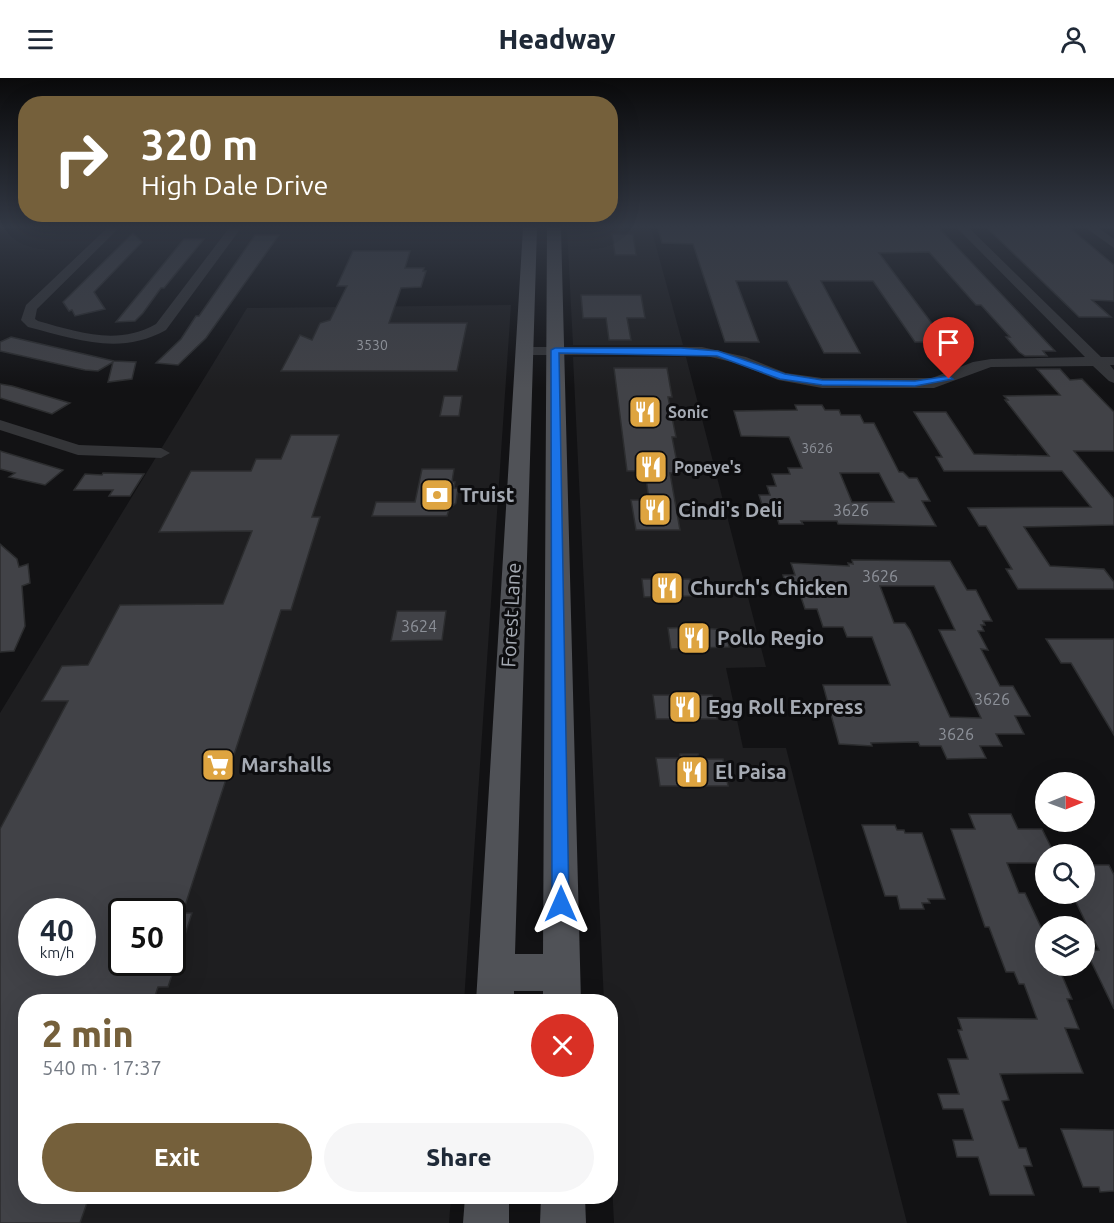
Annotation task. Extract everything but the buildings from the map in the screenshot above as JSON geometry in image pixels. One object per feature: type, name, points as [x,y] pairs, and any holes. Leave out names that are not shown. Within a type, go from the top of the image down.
[{"type":"main road","name":"Forest Lane","points":[[495,987],[527,281]]},
{"type":"main road","points":[[495,987],[561,987],[554,281]]},
{"type":"main road","points":[[527,286],[554,286]]},
{"type":"main road","points":[[519,451],[556,450]]},
{"type":"main road","points":[[512,588],[557,587]]},
{"type":"main road","points":[[486,1223],[487,1204]]},
{"type":"main road","points":[[563,1204],[563,1223]]},
{"type":"street","points":[[58,281],[31,308],[28,320],[33,324],[108,342],[137,339],[152,334],[161,327],[195,281]]},
{"type":"street","points":[[1016,281],[1114,378]]},
{"type":"street","points":[[524,351],[710,352],[741,360],[783,377],[822,383],[934,383],[978,365],[991,363],[1114,361]]},
{"type":"street","points":[[0,425],[78,450],[161,453]]},
{"type":"shaded area","points":[[570,281],[666,281],[683,345],[573,345]]},
{"type":"shaded area","points":[[511,305],[465,994],[18,994],[18,1204],[450,1204],[449,1223],[0,1223],[0,713],[247,308]]},
{"type":"shaded area","points":[[573,357],[686,357],[766,667],[726,668],[743,748],[786,748],[907,1223],[614,1223],[613,1204],[618,1204],[618,994],[604,994]]},
{"type":"place","name":"Sonic","points":[[645,412]]},
{"type":"place","name":"Popeye's","points":[[651,467]]},
{"type":"place","name":"Truist","points":[[437,495]]},
{"type":"place","name":"Cindi's Deli","points":[[655,510]]},
{"type":"place","name":"Church's Chicken","points":[[667,588]]},
{"type":"place","name":"Pollo Regio","points":[[694,638]]},
{"type":"place","name":"Egg Roll Express","points":[[685,707]]},
{"type":"place","name":"Marshalls","points":[[218,765]]},
{"type":"place","name":"El Paisa","points":[[692,772]]},
{"type":"route","points":[[561,904],[555,350],[702,351],[741,360],[783,377],[822,383],[915,384],[949,379]]}]
